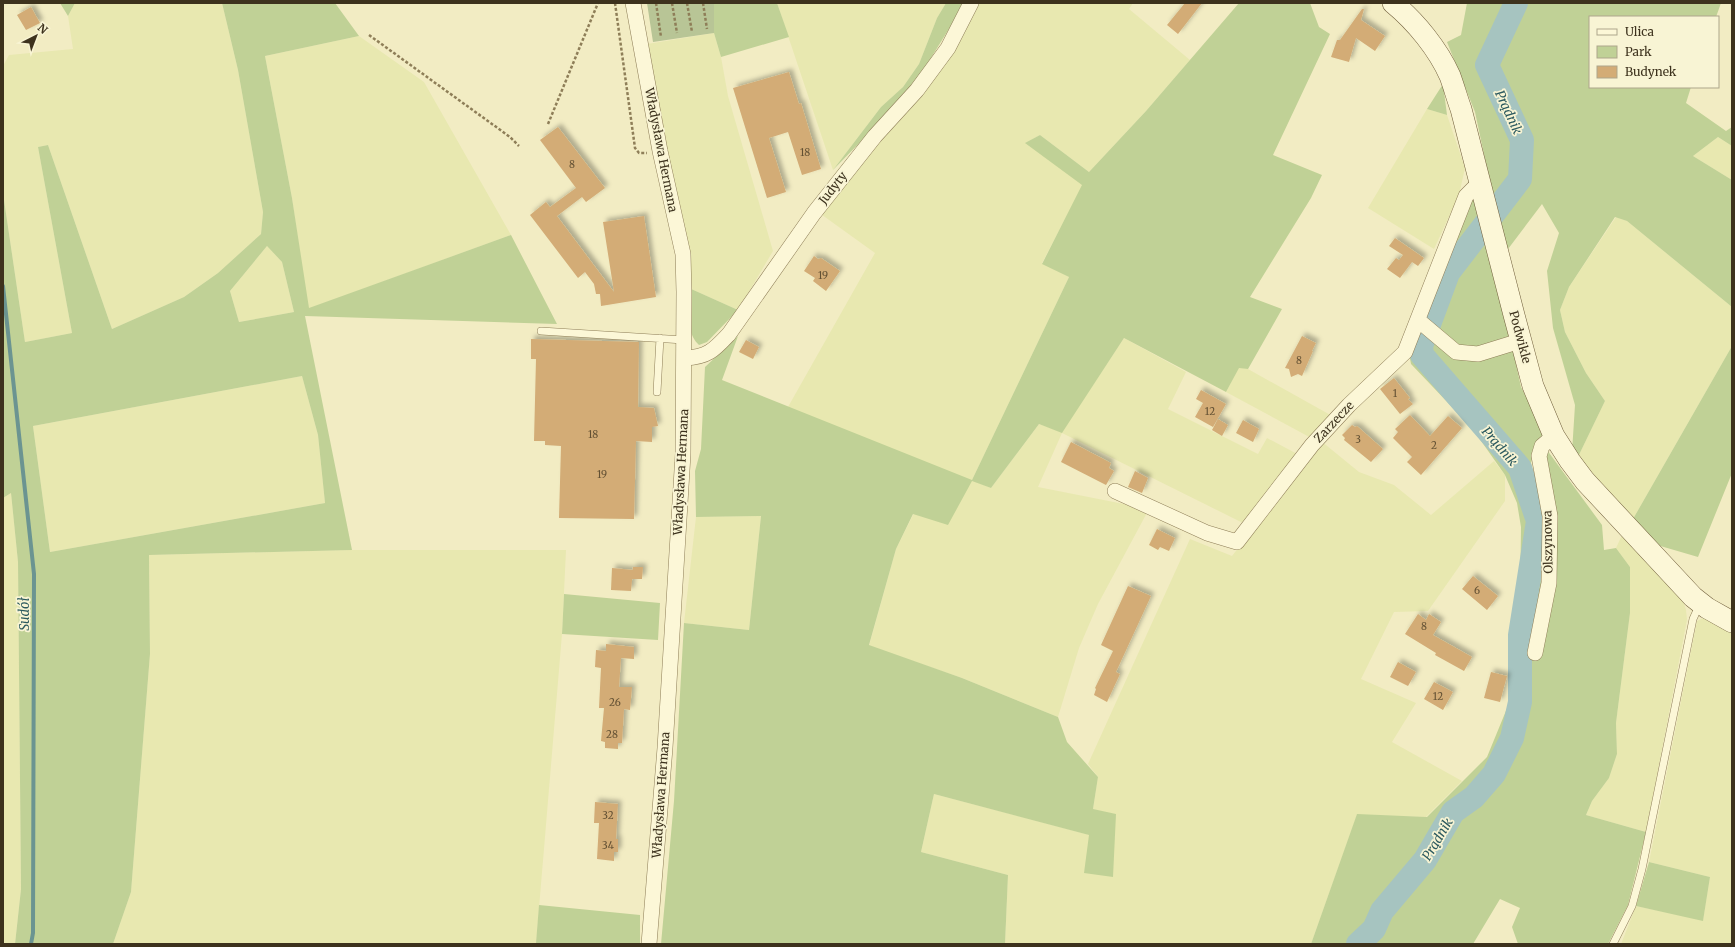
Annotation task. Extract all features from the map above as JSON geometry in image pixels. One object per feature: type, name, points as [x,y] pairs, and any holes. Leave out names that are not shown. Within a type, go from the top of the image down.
[{"type":"street","name":"Władysława Hermana","points":[[633,3],[660,151],[683,254],[685,358],[683,454],[665,748],[648,944]]},
{"type":"street","name":"Judyty","points":[[685,358],[705,355],[718,346],[732,329],[814,213],[874,136],[917,90],[926,78],[948,48],[972,3]]},
{"type":"street","name":"Podwikle","points":[[1393,3],[1403,11],[1427,38],[1450,76],[1461,109],[1482,188],[1520,341],[1533,386],[1554,436],[1570,461],[1586,481],[1701,604],[1732,622]]},
{"type":"street","name":"Zarzecze","points":[[1115,490],[1207,533],[1237,542],[1312,445],[1349,405],[1405,352],[1419,321],[1466,196],[1482,188]]},
{"type":"street","points":[[1419,321],[1456,352],[1478,354],[1520,341]]},
{"type":"street","name":"Olszynowa","points":[[1535,653],[1549,583],[1550,516],[1539,456],[1542,446],[1554,436]]},
{"type":"lane","points":[[540,331],[684,340]]},
{"type":"lane","points":[[658,392],[660,338]]},
{"type":"lane","points":[[1613,944],[1632,906],[1642,869],[1692,619],[1701,604]]},
{"type":"path","points":[[548,124],[598,3]]},
{"type":"path","points":[[615,3],[635,148],[639,153],[649,153]]},
{"type":"path","points":[[656,3],[661,37]]},
{"type":"path","points":[[672,3],[677,33]]},
{"type":"path","points":[[687,3],[692,32]]},
{"type":"path","points":[[704,3],[707,28]]},
{"type":"path","points":[[369,36],[510,137],[519,146]]},
{"type":"green space","points":[[60,3],[75,3],[68,16]]},
{"type":"green space","points":[[75,3],[222,3],[238,70],[263,212],[261,234],[218,273],[184,297],[112,329],[48,145],[38,147],[72,333],[25,342],[3,193],[3,66],[9,55],[73,49],[68,16]]},
{"type":"green space","points":[[222,3],[335,3],[359,36],[265,56],[292,198],[309,308],[511,235],[557,324],[305,316],[352,550],[149,555],[150,654],[131,892],[113,944],[15,944],[21,889],[18,562],[11,493],[3,498],[3,193],[25,342],[72,333],[38,147],[48,145],[112,329],[184,297],[218,273],[261,234],[263,212],[238,70]],"holes":[[[267,246],[282,262],[294,312],[239,322],[230,291]],[[302,376],[318,435],[325,503],[50,552],[33,426]]]},
{"type":"green space","points":[[647,3],[714,3],[714,33],[653,42]]},
{"type":"green space","points":[[714,3],[777,3],[789,37],[721,57],[714,33]]},
{"type":"green space","points":[[777,3],[946,3],[937,18],[919,64],[903,87],[881,107],[833,170]]},
{"type":"green space","points":[[946,3],[965,3],[911,90],[833,170],[881,107],[903,87],[919,64],[937,18]]},
{"type":"green space","points":[[978,3],[1133,3],[1129,9],[1190,60],[1146,111],[1089,172],[1040,135],[1026,143],[1083,185],[1042,263],[1069,277],[972,480],[991,488],[1039,424],[1062,432],[1124,338],[1186,372],[1168,409],[1258,454],[1267,438],[1301,456],[1247,525],[1062,433],[1038,487],[1149,509],[1098,604],[1079,648],[1058,717],[962,678],[869,646],[896,549],[914,513],[788,407],[875,253],[818,212],[953,45]]},
{"type":"green space","points":[[1239,3],[1310,3],[1319,27],[1330,34],[1273,155],[1322,175],[1311,198],[1250,297],[1282,309],[1248,369],[1239,368],[1226,392],[1124,338],[1062,433],[1039,424],[991,488],[972,481],[948,525],[913,514],[896,549],[869,645],[962,678],[1058,717],[1067,742],[1098,777],[1093,809],[1116,814],[1113,877],[1084,873],[1089,835],[934,794],[921,852],[1008,875],[1005,944],[661,944],[674,801],[684,623],[749,630],[761,516],[696,517],[695,471],[701,449],[705,367],[738,336],[722,380],[972,480],[1069,277],[1042,264],[1082,185],[1025,143],[1040,135],[1089,172],[1146,111]]},
{"type":"green space","points":[[1467,3],[1721,3],[1716,16],[1589,16],[1589,88],[1691,88],[1686,103],[1726,131],[1732,127],[1732,146],[1718,137],[1693,156],[1732,180],[1732,307],[1627,221],[1615,217],[1569,287],[1560,310],[1565,332],[1586,373],[1605,401],[1577,459],[1572,452],[1575,405],[1553,328],[1547,271],[1559,233],[1542,204],[1505,253],[1475,112],[1447,42],[1461,35]]},
{"type":"green space","points":[[714,33],[721,57],[728,96],[773,251],[738,310],[689,288],[647,44]]},
{"type":"green space","points":[[359,36],[424,82],[511,235],[308,309],[292,198],[265,56]]},
{"type":"green space","points":[[1443,84],[1447,115],[1427,109]]},
{"type":"green space","points":[[1427,109],[1447,115],[1465,168],[1459,195],[1434,249],[1368,208]]},
{"type":"green space","points":[[1718,137],[1732,146],[1732,180],[1693,156]]},
{"type":"green space","points":[[1476,197],[1490,247],[1521,387],[1546,436],[1533,454],[1531,463],[1542,522],[1543,567],[1537,625],[1524,639],[1515,639],[1520,599],[1521,527],[1517,503],[1505,475],[1472,428],[1411,364],[1409,353],[1469,200]]},
{"type":"green space","points":[[1616,217],[1627,221],[1732,307],[1732,346],[1633,519],[1577,459],[1605,401],[1586,373],[1565,332],[1560,310],[1569,287]]},
{"type":"green space","points":[[267,246],[282,262],[294,312],[239,322],[230,291]]},
{"type":"green space","points":[[689,288],[738,310],[707,342],[699,345],[694,339],[689,326]]},
{"type":"green space","points":[[1732,346],[1732,473],[1698,557],[1657,545],[1633,519]]},
{"type":"green space","points":[[1239,367],[1248,369],[1334,417],[1313,439],[1226,392]]},
{"type":"green space","points":[[302,376],[318,435],[325,503],[50,552],[33,426]]},
{"type":"green space","points":[[1321,441],[1359,472],[1394,485],[1431,515],[1494,461],[1505,475],[1505,501],[1428,611],[1394,612],[1361,679],[1416,703],[1392,742],[1462,781],[1426,817],[1357,815],[1311,944],[1005,944],[1008,875],[921,852],[934,794],[1090,835],[1113,877],[1093,809],[1098,777],[1088,764],[1190,539],[1232,556]]},
{"type":"green space","points":[[1547,450],[1602,525],[1604,550],[1616,548],[1630,567],[1630,613],[1616,723],[1617,754],[1609,778],[1592,801],[1586,815],[1646,832],[1628,905],[1608,944],[1518,944],[1512,927],[1520,908],[1500,899],[1473,944],[1311,944],[1357,814],[1427,817],[1487,757],[1510,701],[1515,653],[1542,656],[1543,462]]},
{"type":"green space","points":[[11,493],[18,562],[21,889],[15,944],[3,944],[3,498]]},
{"type":"green space","points":[[761,516],[749,630],[684,623],[696,517]]},
{"type":"green space","points":[[1623,533],[1683,600],[1687,620],[1646,832],[1586,815],[1592,801],[1609,778],[1617,754],[1616,723],[1630,613],[1630,567],[1616,548]]},
{"type":"green space","points":[[352,550],[566,550],[562,634],[536,944],[113,944],[131,892],[150,654],[149,555]]},
{"type":"green space","points":[[564,594],[660,603],[658,640],[562,634]]},
{"type":"green space","points":[[1703,618],[1732,632],[1732,944],[1621,944],[1636,906],[1703,920],[1710,877],[1649,862],[1697,621]]},
{"type":"green space","points":[[1649,862],[1710,877],[1703,921],[1636,906]]},
{"type":"green space","points":[[539,905],[640,915],[640,944],[536,943]]},
{"type":"building","points":[[1185,3],[1202,3],[1178,34],[1167,25]]},
{"type":"building","points":[[31,7],[40,23],[26,30],[17,15]]},
{"type":"building","points":[[1362,9],[1364,9],[1361,20],[1385,36],[1375,51],[1356,38],[1349,62],[1331,57],[1337,40],[1340,40]]},
{"type":"building","points":[[789,72],[799,104],[801,103],[821,169],[802,175],[788,132],[769,138],[786,192],[767,198],[733,88]]},
{"type":"building","points":[[558,127],[605,188],[586,202],[582,197],[557,216],[614,292],[603,222],[644,216],[656,297],[601,306],[600,294],[596,294],[594,284],[585,272],[578,278],[530,215],[546,202],[550,207],[576,188],[540,140]]},
{"type":"building","points":[[1395,238],[1424,258],[1418,266],[1412,262],[1400,278],[1387,269],[1396,258],[1399,260],[1403,255],[1389,246]]},
{"type":"building","points":[[814,256],[818,259],[821,258],[840,271],[826,291],[813,281],[815,278],[804,271]]},
{"type":"building","points":[[1302,336],[1316,343],[1302,376],[1298,374],[1291,377],[1289,369],[1285,368]]},
{"type":"building","points":[[531,339],[639,342],[638,407],[654,408],[658,426],[652,427],[652,442],[636,441],[634,519],[559,518],[561,446],[545,445],[545,441],[534,441],[536,359],[531,359]]},
{"type":"building","points":[[746,340],[759,347],[753,359],[739,352]]},
{"type":"building","points":[[1394,378],[1413,404],[1400,414],[1380,389]]},
{"type":"building","points":[[1201,390],[1226,404],[1213,427],[1195,417],[1203,403],[1196,399]]},
{"type":"building","points":[[1410,415],[1430,436],[1448,416],[1462,428],[1421,475],[1407,462],[1412,457],[1393,438],[1398,432],[1395,429]]},
{"type":"building","points":[[1218,419],[1228,425],[1222,436],[1212,430]]},
{"type":"building","points":[[1243,420],[1259,429],[1253,442],[1236,433]]},
{"type":"building","points":[[1352,425],[1355,427],[1357,426],[1383,449],[1371,462],[1344,440],[1345,438],[1342,435]]},
{"type":"building","points":[[1071,442],[1111,463],[1109,468],[1114,471],[1106,485],[1061,462]]},
{"type":"building","points":[[1135,471],[1148,478],[1142,493],[1128,487]]},
{"type":"building","points":[[1157,529],[1175,538],[1169,551],[1160,547],[1158,550],[1149,545]]},
{"type":"building","points":[[633,567],[643,567],[642,579],[632,579]]},
{"type":"building","points":[[612,568],[633,570],[631,591],[611,590]]},
{"type":"building","points":[[1473,576],[1498,596],[1487,610],[1462,589]]},
{"type":"building","points":[[1128,586],[1151,596],[1116,672],[1120,674],[1107,702],[1094,695],[1095,688],[1113,651],[1101,645]]},
{"type":"building","points":[[1418,614],[1426,620],[1429,614],[1441,622],[1433,635],[1472,657],[1464,671],[1435,655],[1436,653],[1405,634]]},
{"type":"building","points":[[606,644],[634,647],[634,659],[621,658],[619,687],[632,687],[630,710],[624,709],[622,743],[618,743],[618,749],[605,748],[605,742],[601,741],[604,708],[599,708],[601,668],[595,667],[596,650],[606,651]]},
{"type":"building","points":[[1398,662],[1416,672],[1408,686],[1390,677]]},
{"type":"building","points":[[1491,672],[1507,676],[1500,702],[1484,698]]},
{"type":"building","points":[[1434,682],[1453,692],[1443,710],[1424,699]]},
{"type":"building","points":[[595,802],[618,804],[616,839],[618,839],[618,852],[614,852],[614,861],[597,859],[599,823],[594,823]]},
{"type":"waterway","name":"Prądnik","points":[[1358,944],[1374,929],[1382,911],[1425,860],[1453,812],[1474,797],[1494,774],[1512,738],[1520,702],[1520,635],[1538,521],[1520,468],[1422,355],[1421,346],[1448,273],[1520,179],[1522,140],[1487,65],[1516,3]]},
{"type":"waterway","name":"Sudół","points":[[3,286],[34,574],[33,933],[31,944]]}]
